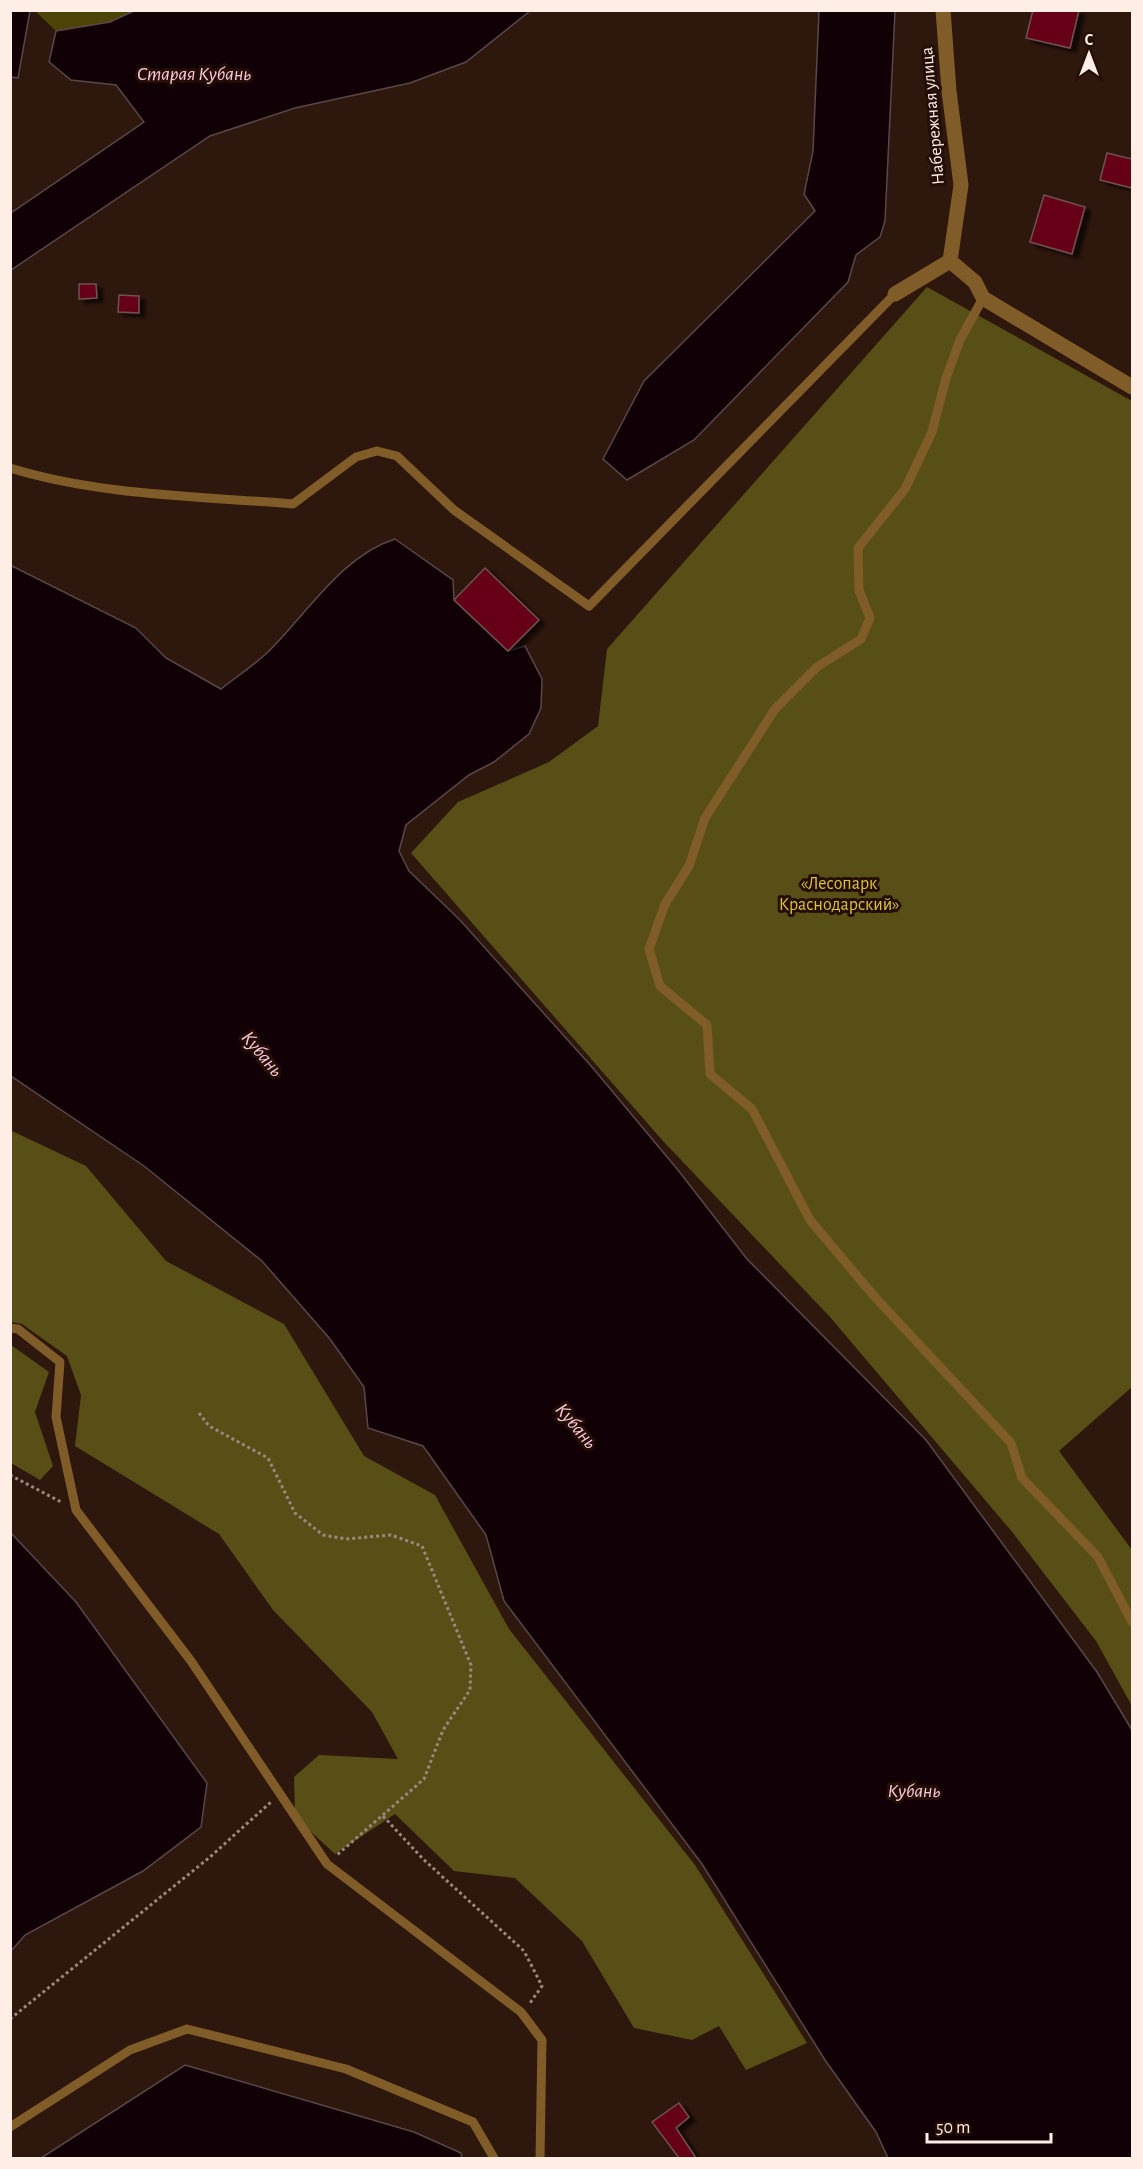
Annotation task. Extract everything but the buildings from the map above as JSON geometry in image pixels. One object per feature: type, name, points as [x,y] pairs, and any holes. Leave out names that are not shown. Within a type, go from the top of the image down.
[{"type":"street","name":"Набережная улица","points":[[944,10],[949,91],[961,185],[951,261]]},
{"type":"street","points":[[895,294],[951,261],[975,282],[983,298],[1132,387]]},
{"type":"lane","points":[[10,468],[36,476],[108,489],[293,504],[356,457],[377,451],[397,456],[454,510],[589,606],[895,294]]},
{"type":"lane","points":[[983,298],[960,340],[946,378],[932,432],[905,489],[858,548],[859,590],[870,618],[861,639],[817,667],[775,709],[705,818],[689,866],[665,904],[649,949],[660,986],[707,1025],[710,1074],[752,1109],[810,1220],[874,1296],[1011,1443],[1022,1478],[1098,1557],[1132,1622]]},
{"type":"lane","points":[[10,1328],[18,1329],[60,1362],[56,1417],[76,1510],[191,1661],[327,1864],[521,2012],[542,2040],[540,2158]]},
{"type":"lane","points":[[10,2127],[130,2050],[187,2029],[346,2069],[473,2122],[494,2158]]},
{"type":"path","points":[[199,1413],[209,1426],[268,1458],[295,1513],[323,1535],[346,1539],[391,1535],[422,1546],[471,1665],[470,1690],[443,1730],[424,1779],[327,1864]]},
{"type":"path","points":[[10,1475],[76,1510]]},
{"type":"path","points":[[10,2019],[210,1857],[279,1795]]},
{"type":"path","points":[[383,1816],[423,1858],[524,1951],[542,1986],[521,2012]]},
{"type":"shaded area","points":[[35,11],[136,11],[110,22],[56,31]]},
{"type":"green space","name":"«Лесопарк Краснодарский»","points":[[927,287],[1132,401],[1132,1387],[1059,1451],[1132,1550],[1132,1706],[1096,1641],[1013,1533],[830,1317],[663,1141],[411,853],[458,802],[549,762],[598,726],[607,649]]},
{"type":"green space","points":[[10,1130],[86,1166],[166,1261],[284,1324],[364,1456],[435,1495],[509,1629],[695,1865],[807,2043],[746,2070],[719,2026],[692,2040],[634,2028],[582,1941],[515,1878],[454,1871],[395,1814],[335,1854],[295,1817],[294,1777],[319,1755],[398,1759],[372,1712],[273,1610],[219,1534],[75,1446],[81,1395],[67,1356],[22,1324],[11,1322]]},
{"type":"green space","points":[[11,1345],[49,1372],[35,1412],[53,1466],[40,1480],[11,1463]]},
{"type":"water","points":[[11,10],[30,11],[18,78],[11,77]]},
{"type":"water","name":"Старая Кубань","points":[[136,10],[530,11],[466,62],[410,83],[295,108],[210,136],[11,270],[11,213],[144,122],[116,85],[71,80],[49,62],[56,31],[110,22]]},
{"type":"water","points":[[819,11],[895,11],[885,221],[880,237],[856,255],[848,282],[694,440],[627,480],[603,459],[644,381],[815,211],[804,194],[813,151]]},
{"type":"water","name":"Кубань","points":[[395,539],[453,580],[454,600],[508,651],[525,646],[542,679],[541,708],[529,734],[494,762],[469,775],[406,825],[399,851],[409,871],[459,919],[592,1067],[678,1170],[747,1259],[926,1440],[1097,1672],[1132,1730],[1132,2158],[888,2158],[876,2132],[825,2060],[702,1864],[504,1601],[486,1535],[423,1446],[368,1428],[364,1387],[330,1339],[262,1261],[144,1166],[11,1076],[10,565],[136,628],[166,658],[221,689],[268,652],[341,572],[376,547]]},
{"type":"water","points":[[11,1533],[76,1602],[207,1783],[201,1827],[143,1871],[25,1935],[11,1951]]},
{"type":"water","points":[[185,2065],[414,2132],[461,2153],[462,2158],[41,2158]]}]
